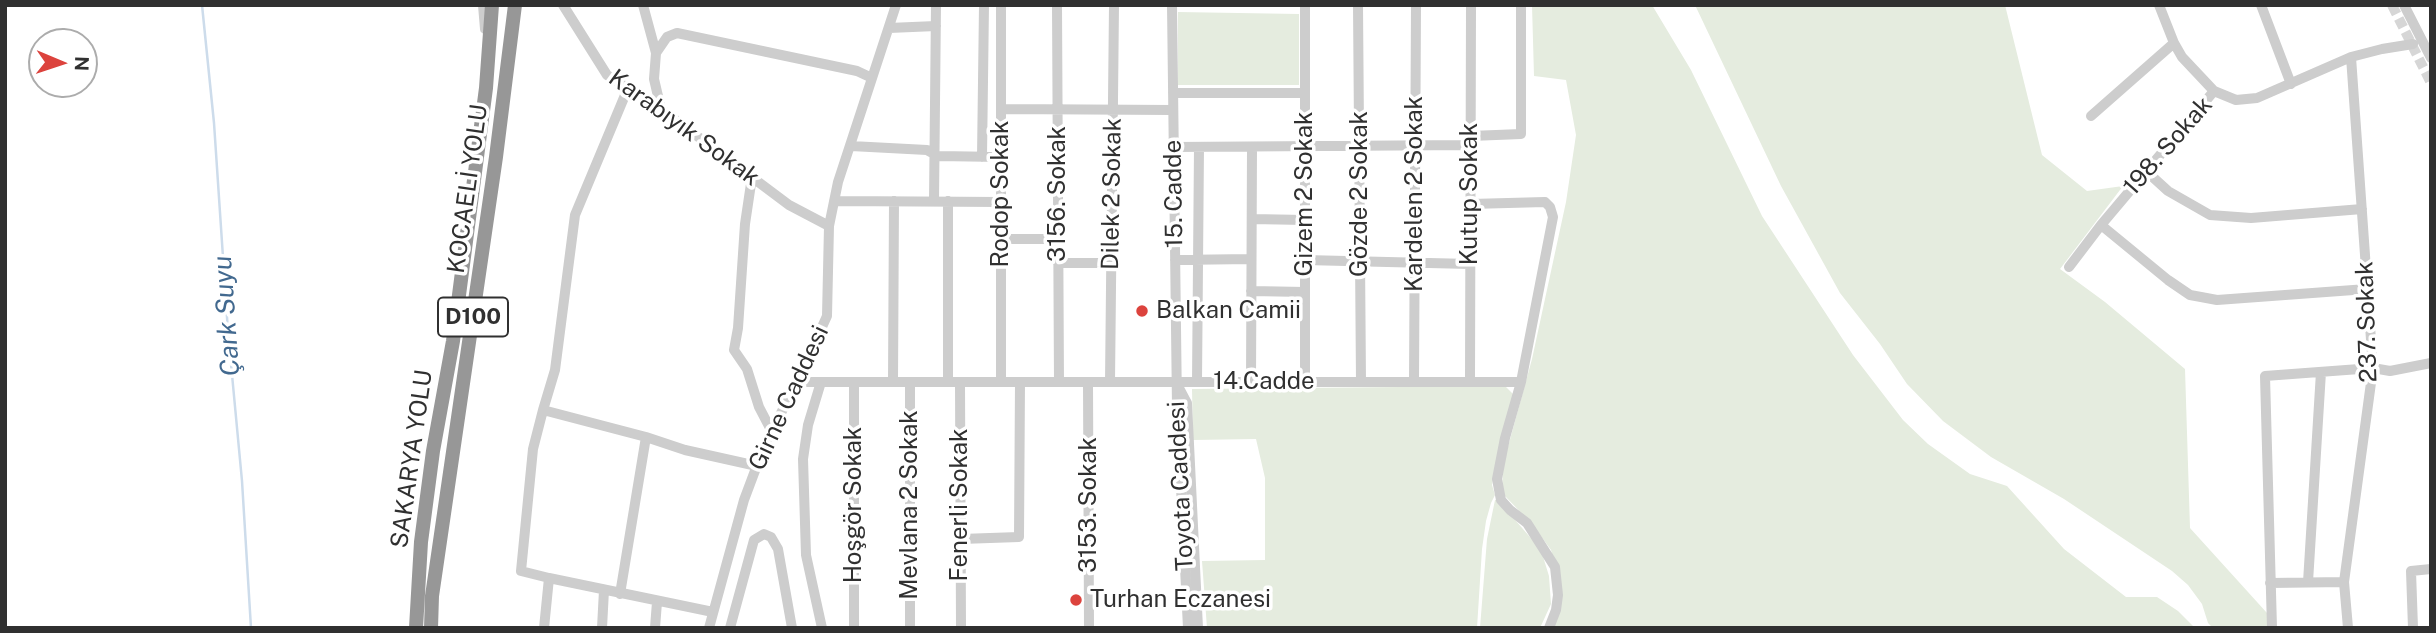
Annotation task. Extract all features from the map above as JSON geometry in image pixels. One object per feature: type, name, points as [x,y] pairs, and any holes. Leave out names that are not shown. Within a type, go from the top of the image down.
[{"type":"highway","name":"SAKARYA YOLU","points":[[416,628],[423,529],[433,452],[453,341],[492,5]]},
{"type":"highway","name":"KOCAELİ YOLU","points":[[431,628],[432,596],[496,157],[514,5]]},
{"type":"street","points":[[483,5],[488,56]]},
{"type":"street","name":"Karabıyık Sokak","points":[[563,5],[607,75],[661,109],[789,205],[829,226]]},
{"type":"street","points":[[643,5],[656,53],[654,79],[661,109]]},
{"type":"street","name":"Girne Caddesi","points":[[709,628],[744,500],[771,430],[797,382],[827,316],[829,226],[838,182],[897,5]]},
{"type":"street","points":[[934,201],[936,5]]},
{"type":"street","points":[[982,157],[984,5]]},
{"type":"street","name":"Rodop Sokak","points":[[1001,382],[1002,5]]},
{"type":"street","name":"3156. Sokak","points":[[1057,5],[1059,382]]},
{"type":"street","name":"Dilek 2 Sokak","points":[[1111,382],[1114,5]]},
{"type":"street","name":"15. Cadde","points":[[1171,5],[1176,382]]},
{"type":"street","name":"Gizem 2 Sokak","points":[[1305,5],[1305,382]]},
{"type":"street","name":"Gözde 2 Sokak","points":[[1358,5],[1361,382]]},
{"type":"street","name":"Kardelen 2 Sokak","points":[[1414,382],[1416,5]]},
{"type":"street","name":"Kutup Sokak","points":[[1470,382],[1471,5]]},
{"type":"street","points":[[1173,147],[1415,146],[1521,134],[1521,5]]},
{"type":"street","points":[[2159,5],[2182,57],[2214,91]]},
{"type":"street","points":[[2261,5],[2291,84]]},
{"type":"street","points":[[2404,5],[2431,58]]},
{"type":"street","points":[[889,28],[936,26]]},
{"type":"street","points":[[656,53],[667,37],[677,33],[844,68],[872,78]]},
{"type":"street","points":[[2091,116],[2174,43]]},
{"type":"street","name":"198. Sokak","points":[[2069,267],[2214,91],[2228,99],[2257,98],[2351,57],[2413,44]]},
{"type":"street","name":"237. Sokak","points":[[2348,628],[2344,582],[2373,368],[2351,57]]},
{"type":"street","points":[[628,88],[575,215],[555,370],[533,449],[521,571],[713,612]]},
{"type":"street","points":[[1173,93],[1305,93]]},
{"type":"street","points":[[1001,109],[1173,110]]},
{"type":"street","points":[[851,146],[927,150],[938,156],[1001,157]]},
{"type":"street","points":[[1197,382],[1199,147]]},
{"type":"street","points":[[1251,382],[1252,147]]},
{"type":"street","points":[[2146,171],[2168,191],[2210,215],[2250,218],[2362,209]]},
{"type":"street","points":[[751,177],[734,350],[747,369],[771,430]]},
{"type":"street","points":[[834,201],[1002,202]]},
{"type":"street","points":[[894,201],[894,382]]},
{"type":"street","points":[[948,201],[948,382]]},
{"type":"street","points":[[1471,204],[1545,202],[1550,206],[1553,217],[1521,382],[1497,479],[1501,500],[1527,523],[1555,567],[1558,595],[1549,628]]},
{"type":"street","points":[[1252,219],[1305,220]]},
{"type":"street","points":[[2101,225],[2168,280],[2190,295],[2201,298],[2217,300],[2367,289]]},
{"type":"street","points":[[1001,239],[1058,239]]},
{"type":"street","points":[[1175,260],[1251,259]]},
{"type":"street","points":[[1305,260],[1470,264]]},
{"type":"street","points":[[1058,264],[1112,263]]},
{"type":"street","points":[[1251,291],[1305,292]]},
{"type":"street","points":[[2272,628],[2265,376],[2373,368],[2389,371],[2431,363]]},
{"type":"street","points":[[2308,582],[2320,372]]},
{"type":"street","name":"14.Cadde","points":[[797,382],[1521,382]]},
{"type":"street","points":[[821,382],[808,425],[803,458],[806,555],[822,628]]},
{"type":"street","name":"Hoşgör Sokak","points":[[854,382],[854,628]]},
{"type":"street","name":"Mevlana 2 Sokak","points":[[910,382],[910,628]]},
{"type":"street","name":"Fenerli Sokak","points":[[960,382],[961,628]]},
{"type":"street","points":[[961,539],[1019,537],[1020,382]]},
{"type":"street","name":"3153. Sokak","points":[[1088,382],[1089,628]]},
{"type":"street","name":"Toyota Caddesi","points":[[1176,382],[1188,628]]},
{"type":"street","name":"Toyota Caddesi","points":[[1176,382],[1187,403],[1198,628]]},
{"type":"street","points":[[543,410],[685,450],[757,466]]},
{"type":"street","points":[[620,594],[646,437]]},
{"type":"street","points":[[730,628],[754,540],[764,534],[771,537],[778,549],[792,628]]},
{"type":"street","points":[[2413,628],[2411,570],[2431,569]]},
{"type":"street","points":[[544,628],[549,578]]},
{"type":"street","points":[[2270,583],[2344,582]]},
{"type":"street","points":[[601,628],[604,590]]},
{"type":"street","points":[[656,628],[657,602]]},
{"type":"shaded area","points":[[1532,5],[1652,5],[1691,70],[1762,216],[1853,355],[1903,420],[1928,444],[1970,474],[2007,486],[2064,549],[2126,597],[2157,597],[2178,611],[2195,628],[1550,628],[1556,613],[1556,567],[1551,550],[1533,525],[1502,493],[1503,465],[1532,359],[1566,202],[1576,135],[1566,80],[1534,76]]},
{"type":"shaded area","points":[[1695,5],[2005,5],[2042,155],[2087,191],[2123,186],[2060,269],[2105,302],[2185,369],[2190,528],[2267,613],[2268,628],[2213,628],[2208,623],[2202,604],[2188,585],[2172,571],[2064,499],[1991,457],[1943,421],[1907,384],[1840,293],[1781,186]]},
{"type":"shaded area","points":[[1178,12],[1299,14],[1299,85],[1178,85]]},
{"type":"shaded area","points":[[1505,386],[1513,394],[1495,467],[1492,485],[1495,495],[1486,521],[1477,628],[1207,628],[1202,561],[1265,560],[1265,478],[1256,439],[1193,440],[1192,389]]},
{"type":"shaded area","points":[[1495,500],[1498,500],[1541,550],[1549,576],[1551,604],[1540,628],[1480,628],[1487,539]]},
{"type":"waterway","name":"Çark Suyu","points":[[202,5],[214,123],[251,628]]},
{"type":"tunnel","points":[[2392,5],[2431,83]]},
{"type":"place","name":"Balkan Camii","points":[[1142,311]]},
{"type":"place","name":"Turhan Eczanesi","points":[[1076,600]]}]
